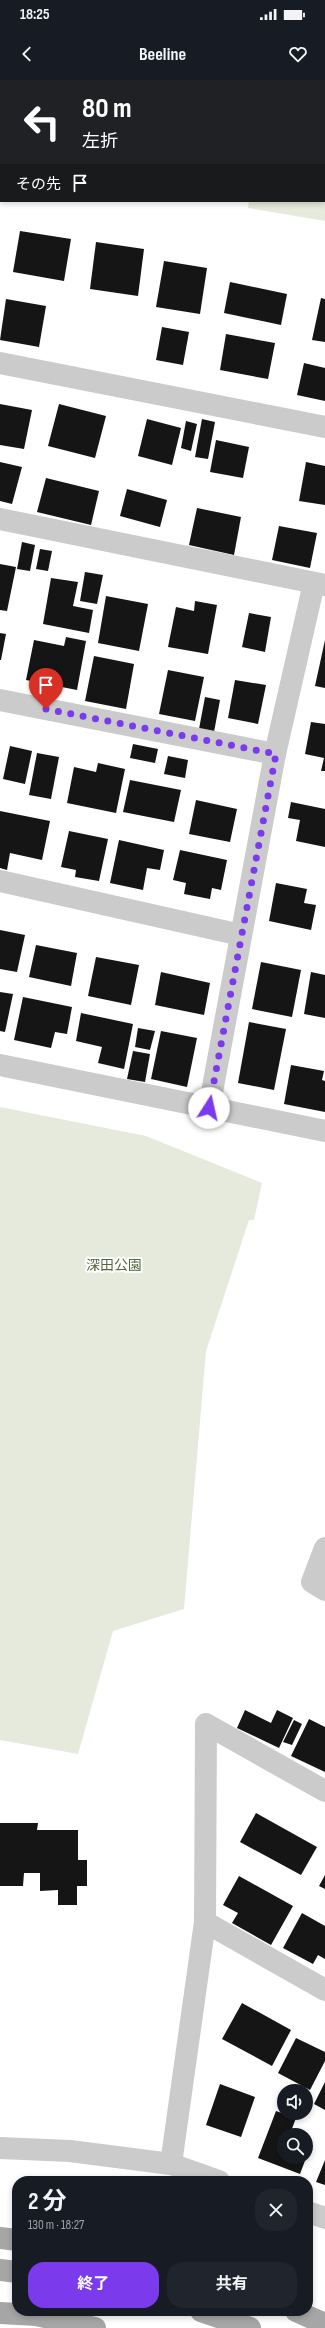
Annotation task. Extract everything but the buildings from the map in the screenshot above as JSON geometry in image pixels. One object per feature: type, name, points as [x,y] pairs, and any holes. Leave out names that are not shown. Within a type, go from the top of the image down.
[{"type":"main road","points":[[0,2238],[12,2239]]},
{"type":"main road","points":[[0,2270],[12,2271]]},
{"type":"main road","points":[[0,2313],[12,2314]]},
{"type":"main road","points":[[41,2316],[95,2328]]},
{"type":"main road","points":[[215,2316],[250,2328]]},
{"type":"main road","points":[[307,2316],[325,2324]]},
{"type":"street","points":[[0,363],[325,427]]},
{"type":"street","points":[[0,519],[320,584],[276,754],[209,1108]]},
{"type":"street","points":[[0,700],[276,754]]},
{"type":"street","points":[[0,881],[241,935]]},
{"type":"street","points":[[0,1065],[325,1131]]},
{"type":"street","points":[[325,1548],[312,1582],[325,1590]]},
{"type":"street","points":[[171,2164],[206,1922],[206,1724],[325,1791]]},
{"type":"street","points":[[206,1922],[325,1990]]},
{"type":"street","points":[[0,2148],[70,2151],[171,2164],[205,2176]]},
{"type":"street","points":[[313,2214],[325,2218]]},
{"type":"green space","points":[[249,202],[325,202],[325,221],[248,208]]},
{"type":"green space","name":"深田公園","points":[[0,1107],[146,1136],[262,1183],[254,1220],[249,1220],[206,1351],[184,1609],[113,1631],[78,1754],[0,1740]]},
{"type":"route","points":[[46,709],[276,754],[209,1108]]}]
